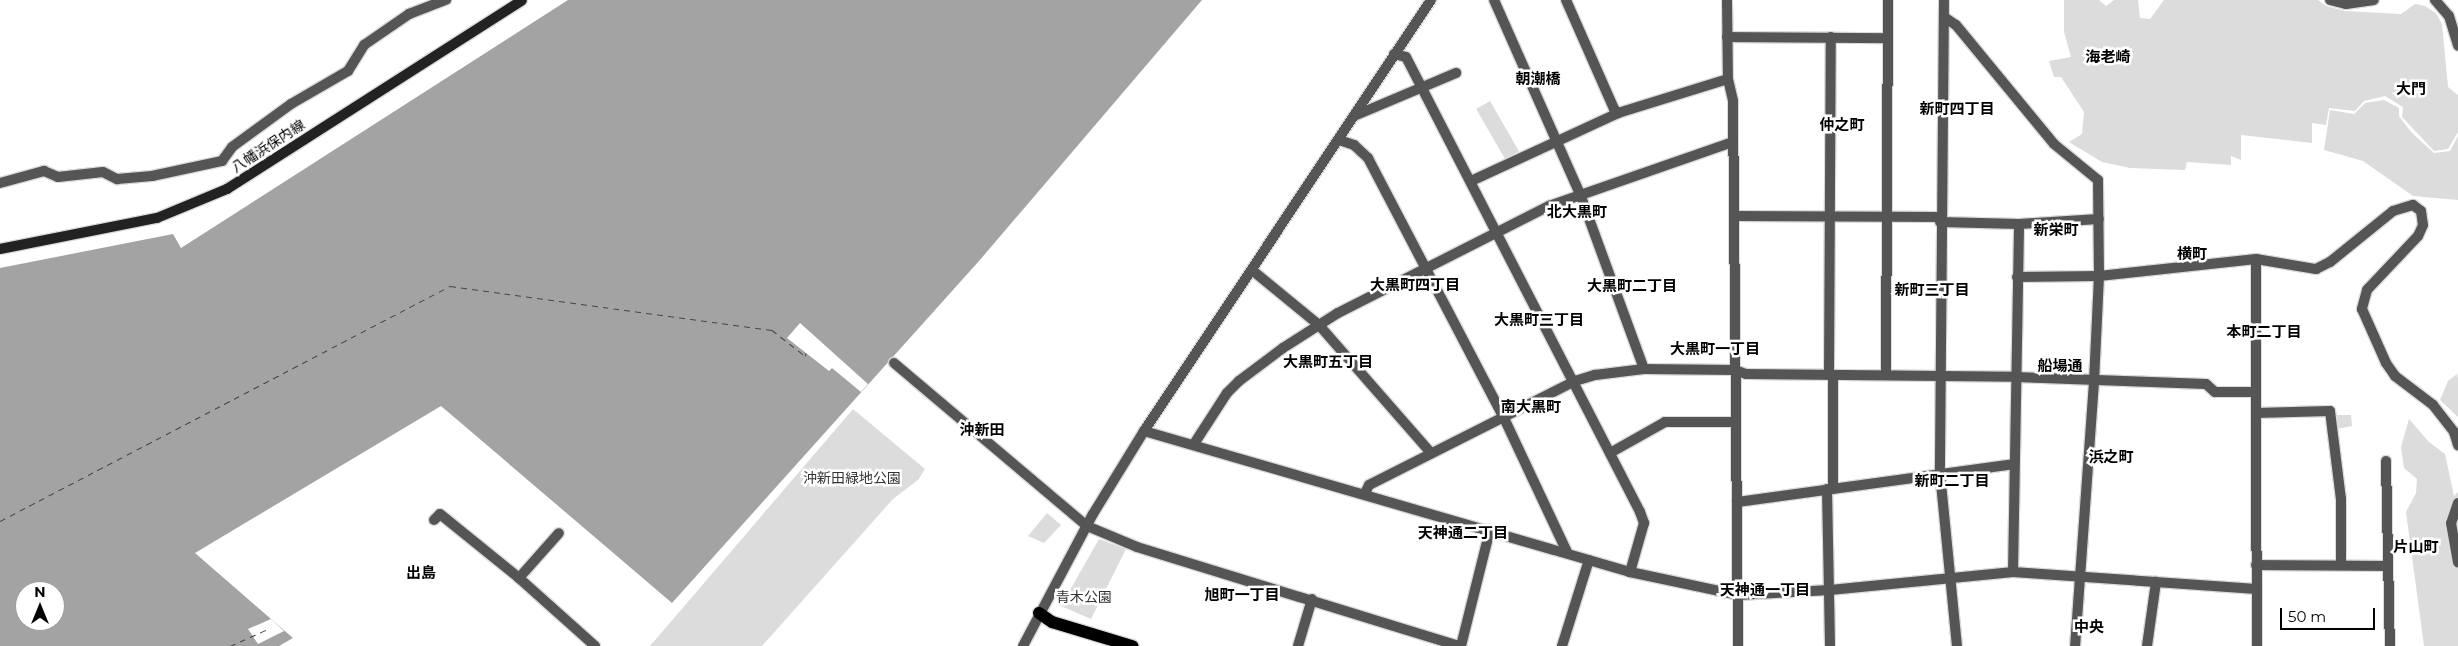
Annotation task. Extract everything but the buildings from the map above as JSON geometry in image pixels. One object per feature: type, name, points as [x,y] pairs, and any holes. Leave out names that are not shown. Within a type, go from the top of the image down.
[{"type":"main road","name":"八幡浜保内線","points":[[0,249],[156,218],[227,189],[522,0]]},
{"type":"main road","points":[[1039,613],[1052,622],[1132,646]]},
{"type":"street","points":[[0,183],[44,171],[58,177],[103,172],[118,179],[152,176],[222,160],[232,147],[291,104],[348,71],[364,45],[409,14],[446,0]]},
{"type":"street","points":[[1023,646],[1087,526],[1144,431],[1431,0]]},
{"type":"street","points":[[1494,0],[1580,194],[1644,369]]},
{"type":"street","points":[[1566,0],[1614,110],[1618,113]]},
{"type":"street","points":[[1727,0],[1728,79],[1732,101],[1733,142],[1738,646]]},
{"type":"street","points":[[1886,375],[1888,0]]},
{"type":"street","points":[[1944,0],[1939,374],[1940,473],[1957,646]]},
{"type":"street","points":[[2330,0],[2346,4],[2374,0]]},
{"type":"street","points":[[2435,0],[2449,16],[2458,46]]},
{"type":"street","points":[[1944,17],[1956,26],[2054,144],[2098,180],[2100,218],[2099,276],[2094,382],[2078,577],[2075,646]]},
{"type":"street","points":[[1727,37],[1888,38]]},
{"type":"street","points":[[1830,646],[1831,37]]},
{"type":"street","points":[[1394,54],[1406,57],[1422,87],[1575,381],[1644,523],[1630,572]]},
{"type":"street","points":[[1354,116],[1456,72]]},
{"type":"street","points":[[1471,181],[1557,143],[1618,113],[1728,79]]},
{"type":"street","points":[[1339,140],[1354,145],[1368,158],[1503,416],[1567,552]]},
{"type":"street","points":[[1194,444],[1227,393],[1239,381],[1319,325],[1549,206],[1733,142]]},
{"type":"street","points":[[2017,277],[2099,276],[2256,259],[2316,268],[2330,262],[2401,206],[2413,205],[2421,211],[2423,225],[2418,236],[2367,290],[2362,309],[2386,363],[2395,376],[2433,405],[2454,432],[2458,445]]},
{"type":"street","points":[[1734,216],[1887,216],[2019,224],[2100,218]]},
{"type":"street","points":[[2013,572],[2013,464],[2019,224]]},
{"type":"street","points":[[2256,259],[2256,646]]},
{"type":"street","points":[[1252,270],[1319,325],[1432,453]]},
{"type":"street","points":[[894,363],[1087,526],[1137,547],[1312,599],[1460,646],[1490,530]]},
{"type":"street","points":[[1365,493],[1369,486],[1503,416],[1575,381],[1594,375],[1644,369],[1735,370],[1746,374],[1939,374],[2094,382],[2206,384],[2215,392],[2256,392]]},
{"type":"street","points":[[2256,413],[2330,411],[2341,499],[2341,564]]},
{"type":"street","points":[[1610,452],[1665,422],[1735,422]]},
{"type":"street","points":[[1144,431],[1365,493],[1630,572],[1738,595],[1830,590],[1950,576],[2013,572],[2256,589]]},
{"type":"street","points":[[2386,461],[2390,646]]},
{"type":"street","points":[[1737,502],[2013,464]]},
{"type":"street","points":[[2458,503],[2451,523],[2458,562]]},
{"type":"street","points":[[434,520],[440,514],[519,578],[595,646]]},
{"type":"street","points":[[519,578],[559,533]]},
{"type":"street","points":[[1562,646],[1589,560]]},
{"type":"street","points":[[2256,565],[2341,564],[2388,566]]},
{"type":"street","points":[[2147,646],[2156,582]]},
{"type":"street","points":[[1298,646],[1312,599]]},
{"type":"green space","points":[[2064,0],[2099,0],[2106,6],[2114,0],[2138,0],[2140,18],[2150,19],[2164,0],[2318,0],[2326,6],[2345,11],[2401,14],[2415,4],[2425,6],[2436,13],[2442,24],[2448,87],[2458,95],[2458,132],[2448,149],[2434,151],[2402,117],[2403,107],[2385,96],[2364,101],[2355,111],[2329,108],[2326,125],[2312,123],[2312,143],[2241,135],[2241,160],[2231,156],[2231,165],[2187,162],[2185,170],[2130,168],[2102,162],[2069,142],[2082,134],[2084,112],[2061,77],[2054,77],[2049,61],[2071,57],[2064,32]]},
{"type":"green space","points":[[2384,100],[2399,108],[2399,116],[2411,132],[2434,153],[2450,151],[2458,136],[2458,200],[2413,196],[2363,161],[2324,150],[2330,110],[2354,114],[2365,103]]},
{"type":"green space","points":[[1490,101],[1519,151],[1505,159],[1476,109]]},
{"type":"green space","points":[[2457,374],[2458,417],[2440,400],[2448,381]]},
{"type":"green space","name":"沖新田緑地公園","points":[[853,409],[925,469],[918,480],[893,499],[762,646],[650,646]]},
{"type":"green space","points":[[2333,415],[2351,415],[2352,426],[2337,429]]},
{"type":"green space","points":[[2409,419],[2429,442],[2445,454],[2454,496],[2458,492],[2458,646],[2424,646],[2406,512],[2416,493],[2417,479],[2404,468],[2401,447]]},
{"type":"green space","points":[[1047,513],[1061,525],[1044,543],[1028,536]]},
{"type":"green space","name":"青木公園","points":[[1099,539],[1126,549],[1091,619],[1061,606]]},
{"type":"shaded area","points":[[568,0],[1202,0],[979,261],[672,603],[441,406],[195,553],[293,638],[279,646],[0,646],[0,268],[173,234],[181,248]]},
{"type":"pier","points":[[800,323],[868,384],[861,392],[832,368],[829,371],[787,338]]},
{"type":"pier","points":[[271,619],[284,631],[258,644],[248,629]]},
{"type":"ferry route","points":[[0,521],[450,286],[772,330],[805,356],[806,353]]},
{"type":"ferry route","points":[[230,646],[268,629]]},
{"type":"district","name":"海老崎","points":[[2108,57]]},
{"type":"district","name":"朝潮橋","points":[[1538,79]]},
{"type":"district","name":"大門","points":[[2411,89]]},
{"type":"district","name":"新町四丁目","points":[[1957,109]]},
{"type":"district","name":"仲之町","points":[[1842,125]]},
{"type":"district","name":"北大黒町","points":[[1577,212]]},
{"type":"district","name":"新栄町","points":[[2056,230]]},
{"type":"district","name":"横町","points":[[2192,254]]},
{"type":"district","name":"大黒町四丁目","points":[[1415,285]]},
{"type":"district","name":"大黒町二丁目","points":[[1632,286]]},
{"type":"district","name":"新町三丁目","points":[[1932,290]]},
{"type":"district","name":"大黒町三丁目","points":[[1539,320]]},
{"type":"district","name":"本町二丁目","points":[[2264,332]]},
{"type":"district","name":"大黒町一丁目","points":[[1715,349]]},
{"type":"district","name":"大黒町五丁目","points":[[1328,362]]},
{"type":"district","name":"船場通","points":[[2060,366]]},
{"type":"district","name":"南大黒町","points":[[1531,407]]},
{"type":"district","name":"沖新田","points":[[982,430]]},
{"type":"district","name":"浜之町","points":[[2111,457]]},
{"type":"district","name":"新町二丁目","points":[[1952,481]]},
{"type":"district","name":"天神通二丁目","points":[[1463,533]]},
{"type":"district","name":"片山町","points":[[2416,547]]},
{"type":"district","name":"出島","points":[[421,573]]},
{"type":"district","name":"天神通一丁目","points":[[1765,590]]},
{"type":"district","name":"旭町一丁目","points":[[1242,595]]},
{"type":"district","name":"中央","points":[[2089,627]]}]
